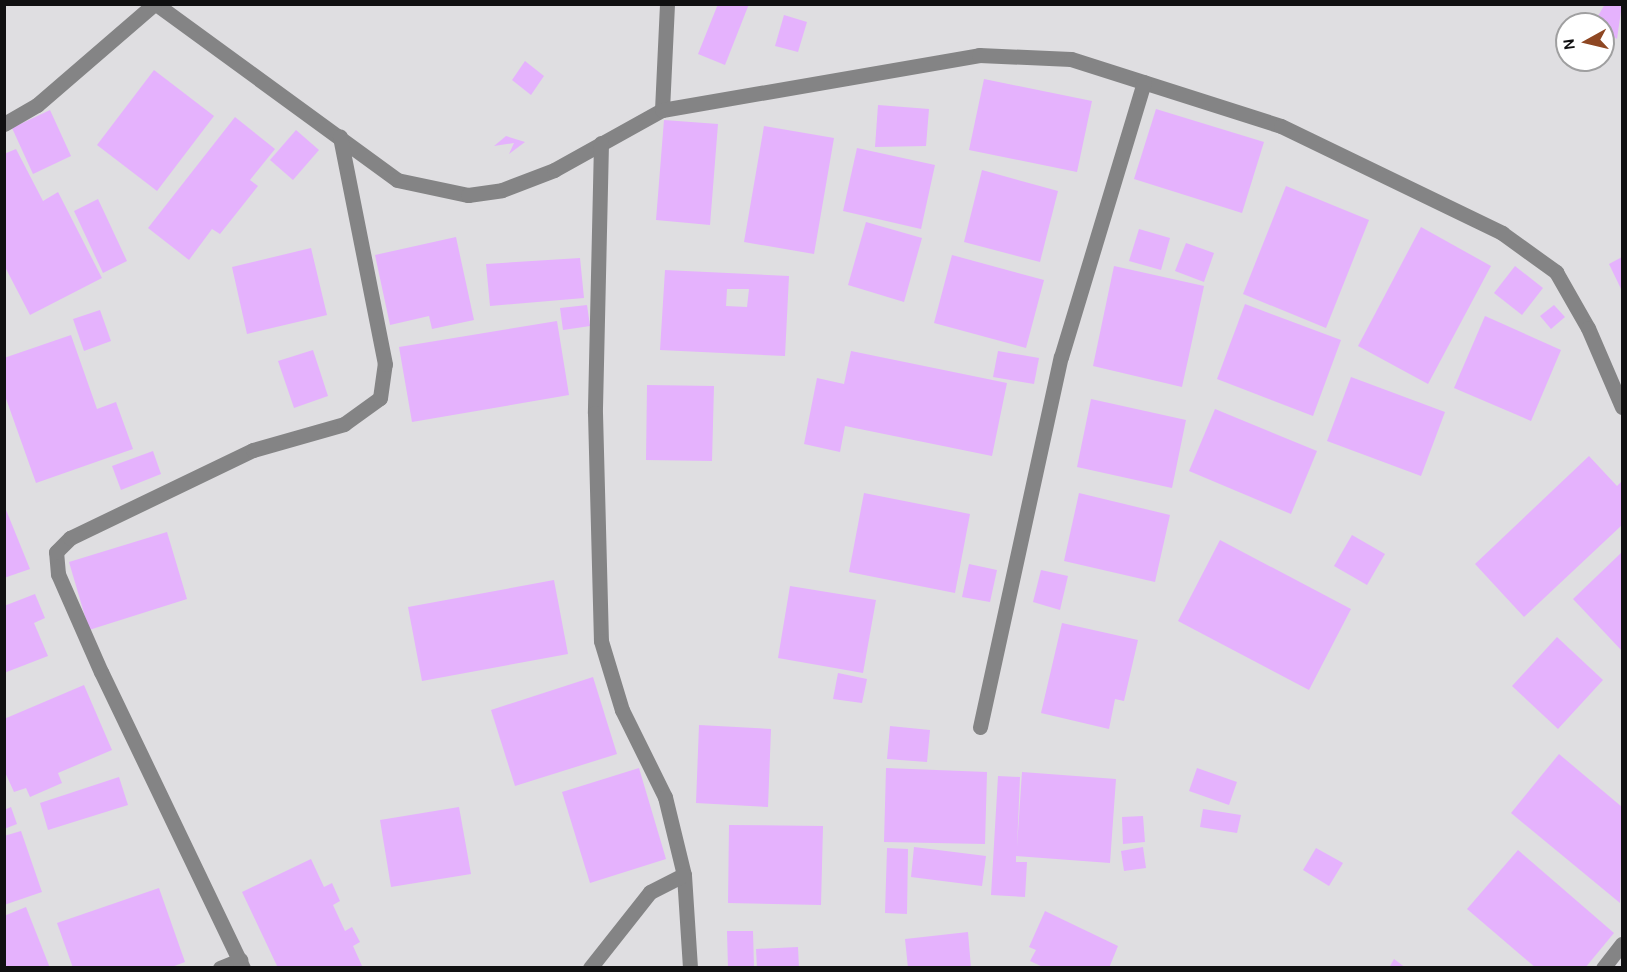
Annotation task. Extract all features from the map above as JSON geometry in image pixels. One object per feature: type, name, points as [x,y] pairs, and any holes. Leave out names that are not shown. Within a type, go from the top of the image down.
[{"type":"street","points":[[4,124],[37,105],[155,4],[340,136],[397,180],[468,195],[502,190],[602,143],[662,110],[979,56],[1071,59],[1281,126],[1502,233],[1556,272],[1623,407]]},
{"type":"street","points":[[662,110],[667,4]]},
{"type":"street","points":[[981,727],[1061,357],[1144,82]]},
{"type":"street","points":[[220,968],[242,964],[101,672],[58,574],[56,552],[70,538],[253,450],[344,424],[380,398],[385,364],[340,136]]},
{"type":"street","points":[[602,143],[595,413],[601,641],[622,711],[665,797],[684,875],[690,968]]},
{"type":"street","points":[[590,968],[650,892],[684,875]]},
{"type":"street","points":[[1603,968],[1623,944]]},
{"type":"building","points":[[718,4],[749,4],[725,65],[698,54]]},
{"type":"building","points":[[1605,4],[1622,4],[1617,39],[1615,38],[1615,12],[1600,12]]},
{"type":"building","points":[[784,15],[807,22],[798,52],[775,46]]},
{"type":"building","points":[[525,61],[544,76],[531,95],[512,80]]},
{"type":"building","points":[[154,70],[214,116],[157,191],[97,145]]},
{"type":"building","points":[[984,79],[1092,101],[1077,172],[969,150]]},
{"type":"building","points":[[878,105],[929,109],[926,146],[875,147]]},
{"type":"building","points":[[1156,109],[1264,142],[1242,213],[1134,179]]},
{"type":"building","points":[[50,110],[71,156],[33,174],[12,128]]},
{"type":"building","points":[[235,117],[275,149],[250,180],[258,186],[220,234],[212,229],[189,260],[148,228]]},
{"type":"building","points":[[664,120],[718,124],[710,225],[656,220]]},
{"type":"building","points":[[764,126],[834,138],[814,254],[744,242]]},
{"type":"building","points":[[296,130],[319,150],[293,180],[270,160]]},
{"type":"building","points":[[506,136],[525,142],[509,154],[514,143],[494,146]]},
{"type":"building","points":[[857,148],[935,165],[921,229],[843,211]]},
{"type":"building","points":[[16,149],[43,201],[58,192],[102,278],[30,315],[4,265],[4,154]]},
{"type":"building","points":[[982,170],[1058,191],[1040,262],[964,242]]},
{"type":"building","points":[[1286,186],[1369,220],[1326,328],[1243,294]]},
{"type":"building","points":[[98,199],[127,261],[103,273],[74,211]]},
{"type":"building","points":[[866,222],[922,238],[904,302],[848,285]]},
{"type":"building","points":[[1421,227],[1491,266],[1428,384],[1358,346]]},
{"type":"building","points":[[1139,229],[1170,238],[1161,270],[1129,261]]},
{"type":"building","points":[[456,237],[474,320],[432,329],[429,316],[390,325],[375,255]]},
{"type":"building","points":[[1186,243],[1214,253],[1204,282],[1175,271]]},
{"type":"building","points":[[311,248],[327,315],[247,334],[232,267]]},
{"type":"building","points":[[952,255],[1044,280],[1026,348],[934,323]]},
{"type":"building","points":[[1622,257],[1622,291],[1609,264]]},
{"type":"building","points":[[580,258],[584,298],[490,306],[486,264]]},
{"type":"building","points":[[1114,266],[1204,286],[1182,387],[1093,366]]},
{"type":"building","points":[[1515,266],[1543,288],[1522,315],[1494,293]]},
{"type":"building","points":[[665,270],[789,276],[785,356],[660,350]],"holes":[[[727,289],[749,289],[747,307],[726,306]]]},
{"type":"building","points":[[1245,304],[1341,340],[1313,416],[1217,379]]},
{"type":"building","points":[[587,305],[590,326],[563,330],[560,308]]},
{"type":"building","points":[[1554,305],[1565,317],[1551,329],[1540,316]]},
{"type":"building","points":[[100,310],[111,341],[84,351],[73,319]]},
{"type":"building","points":[[1485,316],[1561,350],[1531,421],[1454,388]]},
{"type":"building","points":[[557,321],[569,395],[412,422],[399,347]]},
{"type":"building","points":[[71,335],[97,409],[116,402],[133,449],[36,483],[4,393],[4,358]]},
{"type":"building","points":[[313,350],[328,396],[294,408],[278,361]]},
{"type":"building","points":[[851,351],[1007,383],[992,456],[845,426],[840,452],[804,444],[817,378],[844,384]]},
{"type":"building","points":[[998,351],[1039,358],[1034,384],[993,377]]},
{"type":"building","points":[[1351,377],[1445,412],[1421,476],[1327,441]]},
{"type":"building","points":[[647,385],[714,386],[712,461],[646,460]]},
{"type":"building","points":[[1091,399],[1186,420],[1172,488],[1077,467]]},
{"type":"building","points":[[1215,409],[1317,451],[1291,514],[1189,471]]},
{"type":"building","points":[[153,451],[161,474],[121,490],[112,466]]},
{"type":"building","points":[[1589,456],[1617,486],[1622,481],[1622,525],[1524,617],[1475,564]]},
{"type":"building","points":[[864,493],[970,514],[955,593],[849,572]]},
{"type":"building","points":[[1079,493],[1170,515],[1155,582],[1064,561]]},
{"type":"building","points":[[4,505],[30,569],[4,578]]},
{"type":"building","points":[[167,532],[187,599],[89,630],[69,562]]},
{"type":"building","points":[[1352,535],[1385,554],[1367,585],[1334,566]]},
{"type":"building","points":[[1220,540],[1351,609],[1309,690],[1178,621]]},
{"type":"building","points":[[1622,552],[1622,651],[1573,599]]},
{"type":"building","points":[[969,564],[997,570],[990,602],[962,597]]},
{"type":"building","points":[[1041,570],[1068,576],[1060,610],[1033,602]]},
{"type":"building","points":[[554,580],[568,654],[422,681],[408,607]]},
{"type":"building","points":[[790,586],[876,600],[863,673],[778,658]]},
{"type":"building","points":[[35,594],[45,618],[34,623],[48,656],[4,673],[4,606]]},
{"type":"building","points":[[1062,623],[1138,640],[1124,701],[1115,699],[1109,729],[1041,713]]},
{"type":"building","points":[[1557,637],[1603,680],[1558,729],[1512,686]]},
{"type":"building","points":[[838,673],[867,679],[862,703],[833,699]]},
{"type":"building","points":[[593,677],[617,754],[515,786],[491,710]]},
{"type":"building","points":[[84,685],[112,750],[58,773],[62,783],[30,797],[26,788],[14,792],[4,770],[4,719]]},
{"type":"building","points":[[699,725],[771,729],[768,807],[696,803]]},
{"type":"building","points":[[890,726],[930,730],[927,762],[887,759]]},
{"type":"building","points":[[1559,754],[1622,807],[1620,903],[1511,813]]},
{"type":"building","points":[[639,768],[666,859],[590,883],[562,792]]},
{"type":"building","points":[[886,768],[987,772],[985,844],[884,842]]},
{"type":"building","points":[[1197,768],[1237,782],[1229,805],[1189,791]]},
{"type":"building","points":[[1022,772],[1116,779],[1110,863],[1016,856],[1016,862],[1027,862],[1025,897],[991,895],[998,776],[1020,777],[1017,847]]},
{"type":"building","points":[[119,777],[128,805],[48,830],[40,803]]},
{"type":"building","points":[[11,807],[17,824],[4,829],[4,810]]},
{"type":"building","points":[[459,807],[471,874],[391,887],[380,820]]},
{"type":"building","points":[[1203,809],[1241,815],[1237,833],[1200,827]]},
{"type":"building","points":[[1143,816],[1145,842],[1123,844],[1122,817]]},
{"type":"building","points":[[729,825],[823,826],[821,905],[728,903]]},
{"type":"building","points":[[21,831],[42,892],[4,905],[4,836]]},
{"type":"building","points":[[914,847],[986,856],[982,886],[911,877]]},
{"type":"building","points":[[1143,847],[1146,868],[1124,871],[1121,851]]},
{"type":"building","points":[[887,848],[908,849],[907,914],[885,913]]},
{"type":"building","points":[[1316,848],[1343,863],[1329,886],[1303,870]]},
{"type":"building","points":[[1518,850],[1614,933],[1585,968],[1536,968],[1467,909]]},
{"type":"building","points":[[311,859],[324,887],[332,883],[340,901],[333,905],[345,931],[352,927],[360,942],[353,946],[363,968],[278,968],[242,892]]},
{"type":"building","points":[[159,888],[185,962],[169,968],[73,968],[57,923]]},
{"type":"building","points":[[26,907],[50,968],[4,968],[4,916]]},
{"type":"building","points":[[1045,911],[1118,946],[1109,968],[1045,968],[1030,961],[1036,950],[1029,947]]},
{"type":"building","points":[[727,931],[753,931],[754,968],[728,968]]},
{"type":"building","points":[[968,932],[971,968],[908,968],[905,939]]},
{"type":"building","points":[[798,947],[799,968],[757,968],[756,949]]},
{"type":"building","points":[[1394,959],[1406,968],[1389,968]]}]
